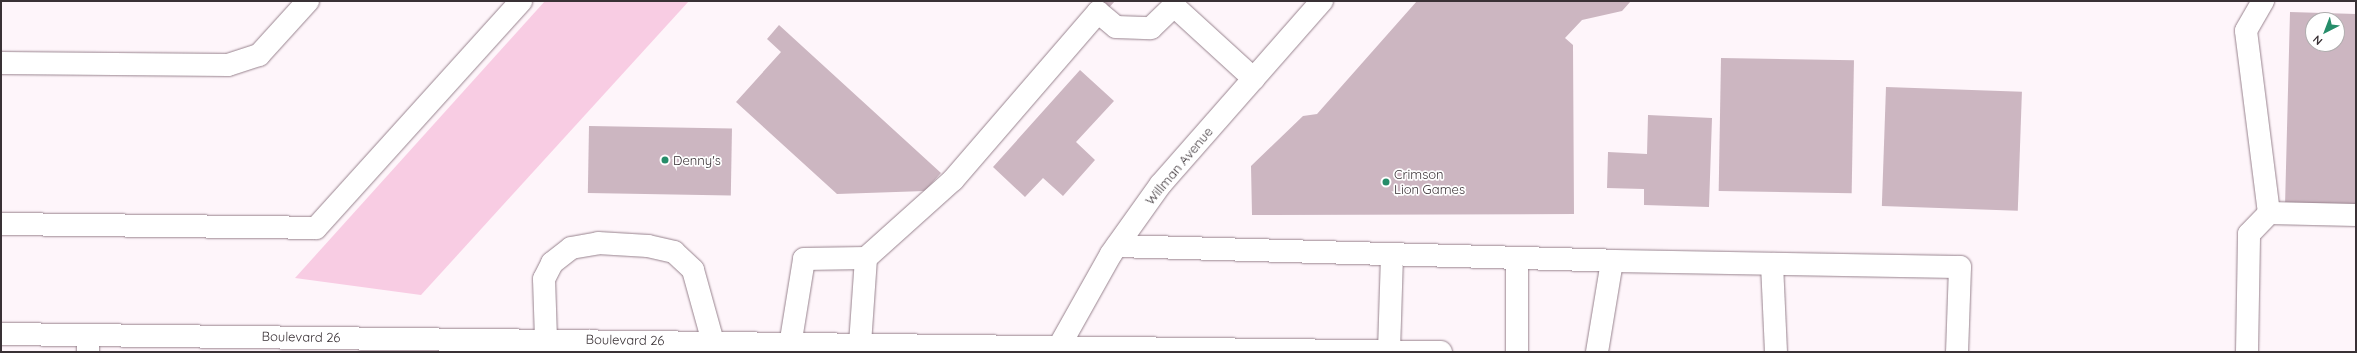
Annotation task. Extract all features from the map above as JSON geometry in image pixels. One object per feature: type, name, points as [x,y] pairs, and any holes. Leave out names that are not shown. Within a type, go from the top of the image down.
[{"type":"main road","points":[[1,63],[228,65],[259,55],[308,1]]},
{"type":"main road","points":[[1,224],[316,228],[521,1]]},
{"type":"main road","name":"Willman Avenue","points":[[1056,349],[1117,246],[1161,184],[1322,1]]},
{"type":"main road","points":[[2263,1],[2246,30],[2269,214]]},
{"type":"main road","points":[[789,347],[804,259],[866,258],[952,180],[1092,7],[1116,27],[1151,28],[1175,4],[1254,79]]},
{"type":"main road","points":[[2247,352],[2249,234],[2269,214],[2356,215]]},
{"type":"main road","points":[[546,339],[544,279],[552,263],[570,248],[598,243],[648,246],[674,252],[693,270],[713,347]]},
{"type":"main road","points":[[1117,246],[1612,261],[1960,266],[1957,352]]},
{"type":"main road","points":[[1389,351],[1392,255]]},
{"type":"main road","points":[[860,344],[866,258]]},
{"type":"main road","points":[[1517,258],[1517,352]]},
{"type":"main road","points":[[1597,352],[1612,261]]},
{"type":"main road","points":[[1772,264],[1776,352]]},
{"type":"main road","name":"Boulevard 26","points":[[1,334],[88,343],[379,345],[546,339],[647,346],[713,347],[789,347],[860,344],[888,348],[1133,350],[1193,352],[1441,352]]},
{"type":"shaded area","points":[[545,1],[689,1],[421,295],[295,278]]},
{"type":"building","points":[[1095,1],[1115,1],[1106,11]]},
{"type":"building","points":[[1417,1],[1631,1],[1622,11],[1582,20],[1565,38],[1573,45],[1574,214],[1252,215],[1251,166],[1303,116],[1317,114]]},
{"type":"building","points":[[2290,12],[2305,12],[2305,52],[2345,52],[2345,14],[2356,14],[2356,208],[2285,206]]},
{"type":"building","points":[[779,25],[941,173],[925,191],[837,194],[736,102],[781,52],[767,39]]},
{"type":"building","points":[[1721,58],[1854,60],[1852,193],[1719,191]]},
{"type":"building","points":[[1080,70],[1114,101],[1076,142],[1095,160],[1063,196],[1043,178],[1025,197],[993,167]]},
{"type":"building","points":[[1886,87],[2022,92],[2018,211],[1882,206]]},
{"type":"building","points":[[1648,115],[1712,118],[1709,207],[1644,205],[1644,189],[1607,188],[1608,152],[1647,154]]},
{"type":"building","points":[[589,126],[732,128],[731,195],[588,193]]},
{"type":"place","name":"Denny's","points":[[665,160]]},
{"type":"place","name":"Crimson Lion Games","points":[[1386,182]]}]
